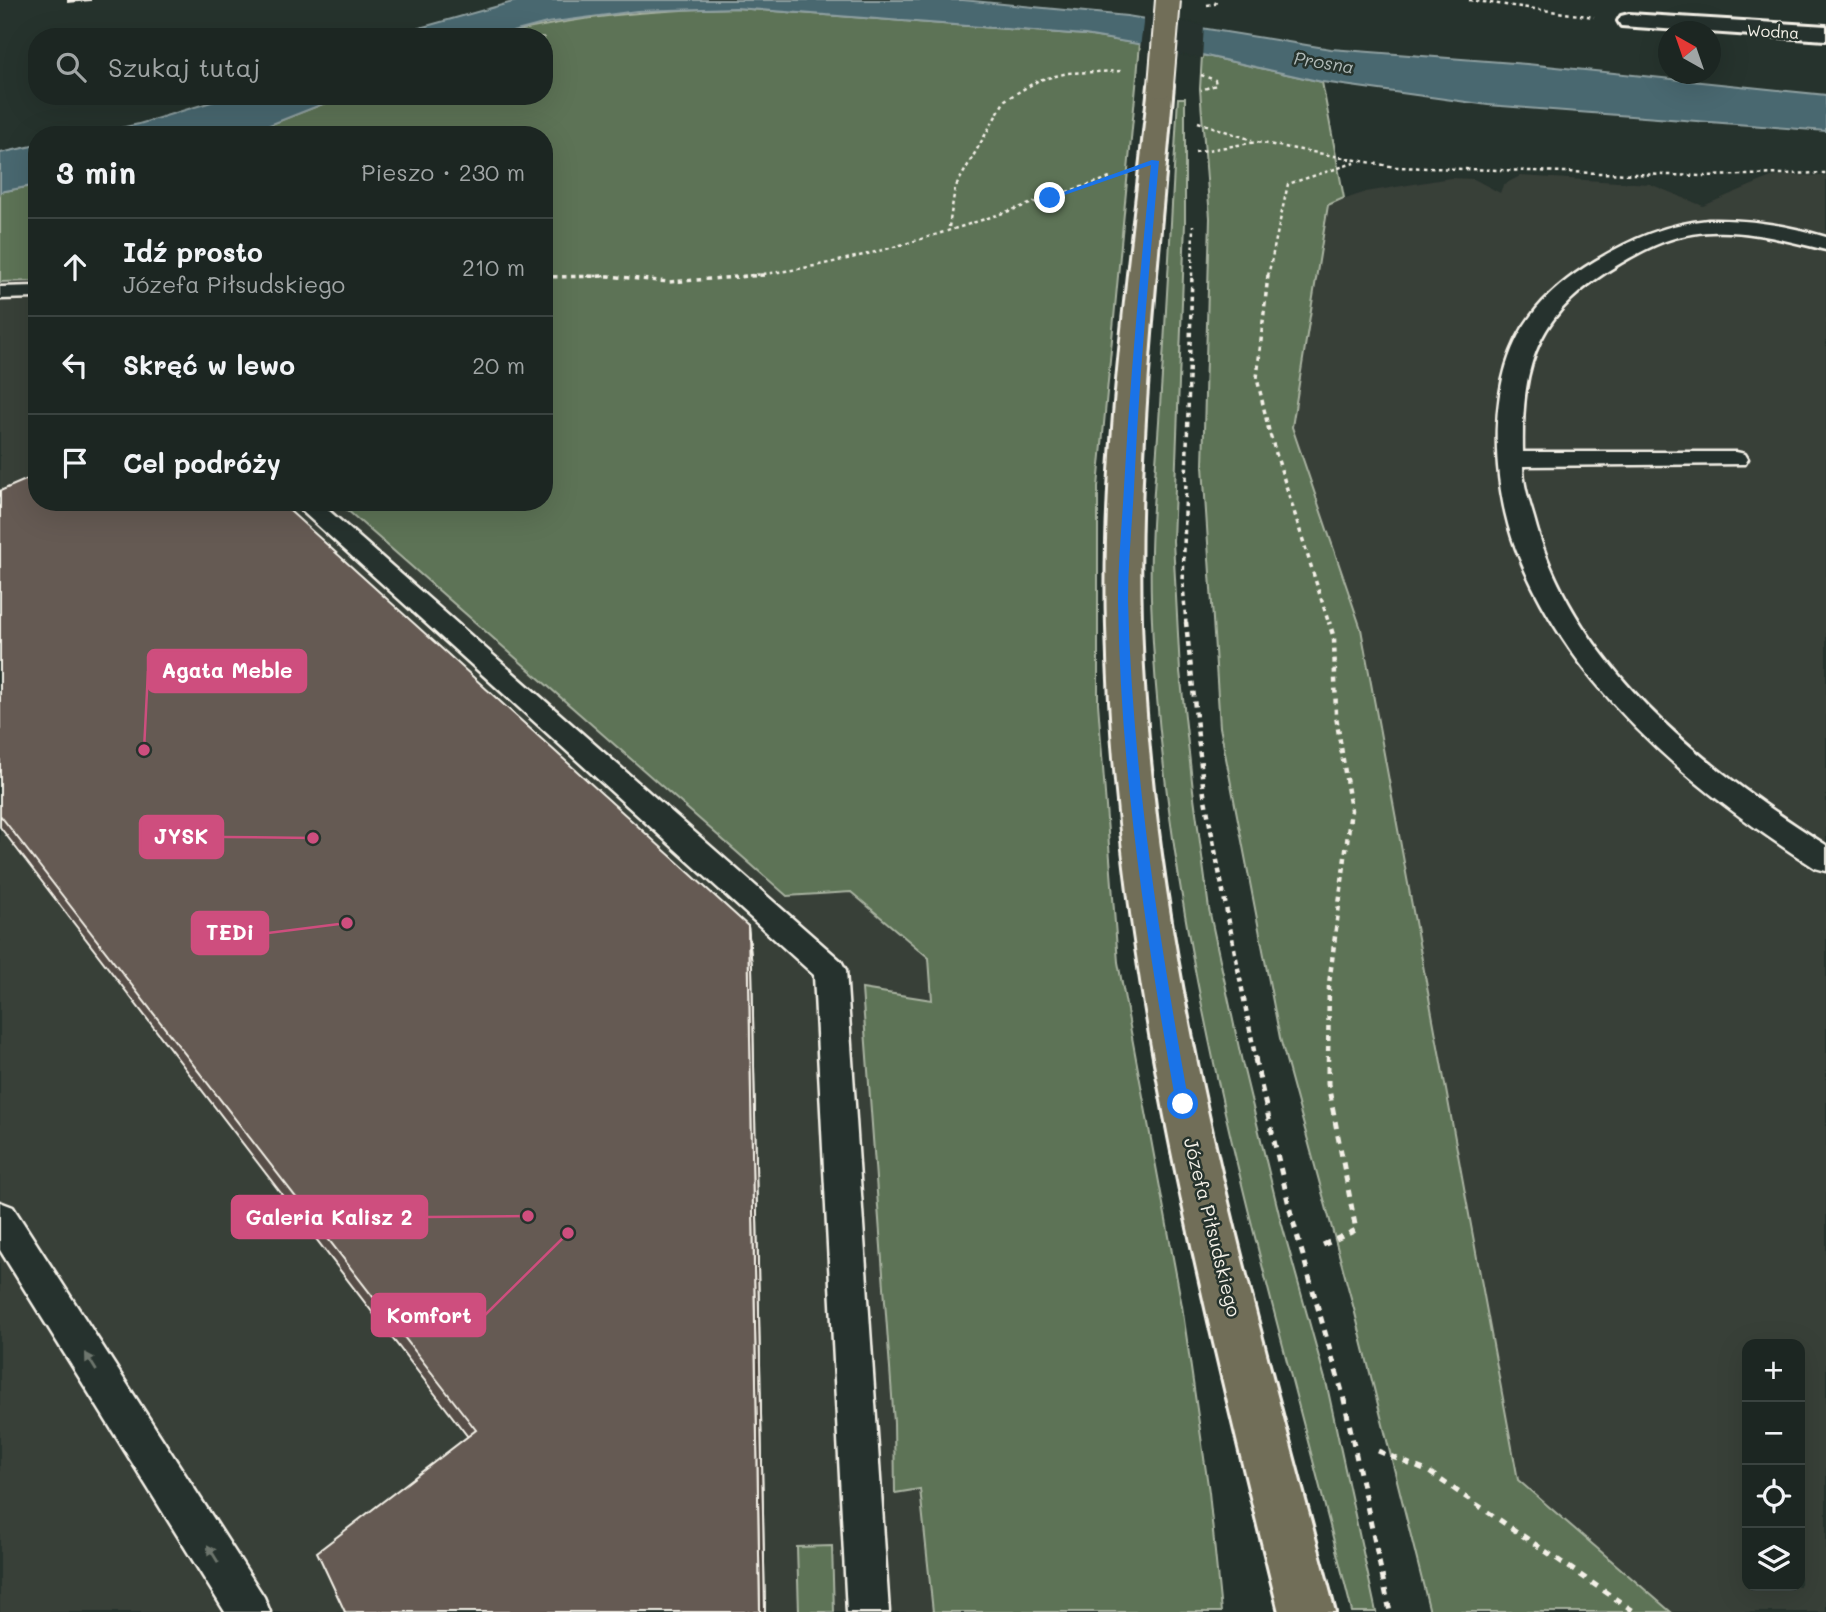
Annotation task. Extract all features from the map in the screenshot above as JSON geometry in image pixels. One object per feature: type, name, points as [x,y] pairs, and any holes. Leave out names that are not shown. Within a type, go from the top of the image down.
[{"type":"main road","name":"Józefa Piłsudskiego","points":[[1168,0],[1162,77],[1173,163],[1134,383],[1123,596],[1127,697],[1140,834],[1158,969],[1183,1104],[1307,1612]]},
{"type":"street","name":"Wodna","points":[[1629,21],[1826,33]]},
{"type":"lane","points":[[1826,244],[1761,229],[1698,227],[1659,236],[1583,276],[1553,299],[1531,332],[1511,399],[1508,459],[1518,521],[1531,554],[1572,630],[1598,666],[1664,738],[1709,780],[1755,815],[1826,860]]},
{"type":"lane","points":[[0,293],[28,292]]},
{"type":"lane","points":[[1508,459],[1735,459]]},
{"type":"lane","points":[[314,511],[830,970],[868,1612]]},
{"type":"lane","points":[[0,1218],[249,1612]]},
{"type":"path","points":[[1469,0],[1629,21]]},
{"type":"path","points":[[949,227],[955,188],[1005,100],[1039,80],[1068,73],[1215,80],[1216,85],[1210,89],[1199,90]]},
{"type":"path","points":[[1192,126],[1197,121],[1257,142],[1395,167],[1702,176],[1826,173]]},
{"type":"path","points":[[1192,139],[1192,152]]},
{"type":"path","points":[[553,277],[609,276],[669,282],[772,274],[886,248],[949,227],[1173,163],[1192,152],[1257,142]]},
{"type":"path","points":[[1323,1245],[1356,1230],[1328,1084],[1329,984],[1351,810],[1336,716],[1334,638],[1269,431],[1257,378],[1268,275],[1288,184],[1345,163],[1361,161]]},
{"type":"path","points":[[1193,217],[1183,584],[1189,681],[1204,794],[1225,916],[1254,1054],[1291,1214],[1343,1395],[1390,1612]]},
{"type":"path","points":[[1378,1451],[1429,1472],[1635,1612]]},
{"type":"shaded area","points":[[1520,176],[1650,184],[1703,206],[1771,177],[1826,176],[1826,1612],[1671,1612],[1518,1480],[1419,943],[1292,427],[1328,205],[1366,192],[1450,178],[1474,179],[1500,193],[1503,185]]},
{"type":"shaded area","points":[[28,256],[28,511],[348,511],[786,896],[851,892],[929,958],[932,1000],[1091,1612],[0,1612],[0,258]]},
{"type":"green space","points":[[736,8],[1085,35],[1140,44],[1098,487],[1098,703],[1118,962],[1182,1306],[1209,1492],[1221,1612],[933,1612],[920,1489],[895,1493],[894,1423],[862,989],[932,1000],[929,958],[851,892],[787,896],[348,511],[553,511],[553,126],[267,126],[320,105],[553,105],[553,28],[534,28],[613,15]]},
{"type":"green space","points":[[1202,55],[1322,82],[1344,198],[1328,205],[1292,427],[1361,629],[1518,1480],[1671,1612],[1430,1612],[1354,1309],[1280,1038],[1220,727],[1203,466],[1210,218],[1200,89]]},
{"type":"green space","points":[[1178,98],[1185,98],[1185,223],[1173,541],[1180,671],[1193,790],[1209,909],[1242,1062],[1279,1214],[1327,1386],[1376,1612],[1352,1612],[1224,1110],[1176,857],[1160,729],[1151,575]]},
{"type":"green space","points":[[28,187],[28,281],[0,282],[0,192]]},
{"type":"green space","points":[[832,1546],[834,1612],[799,1612],[797,1547]]},
{"type":"water","name":"Prosna","points":[[520,0],[963,0],[1127,16],[1331,49],[1527,64],[1658,78],[1658,84],[1720,84],[1826,95],[1826,131],[1488,105],[1322,82],[1202,55],[1085,35],[736,8],[637,11],[528,28],[419,28]]},
{"type":"water","points":[[201,105],[320,105],[267,126],[130,126]]},
{"type":"water","points":[[28,147],[28,187],[0,192],[0,153]]},
{"type":"pier","points":[[1144,15],[1204,25],[1202,58],[1140,48]]},
{"type":"building","points":[[28,479],[28,511],[290,511],[748,926],[760,1612],[345,1612],[317,1552],[476,1430],[0,815],[0,491]]},
{"type":"place","name":"Agata Meble","points":[[144,750]]},
{"type":"place","name":"JYSK","points":[[313,838]]},
{"type":"place","name":"TEDi","points":[[347,923]]},
{"type":"place","name":"Galeria Kalisz 2","points":[[528,1216]]},
{"type":"place","name":"Komfort","points":[[568,1233]]},
{"type":"route","points":[[1050,198],[1155,161],[1134,383],[1123,596],[1127,697],[1140,834],[1158,969],[1183,1104]]}]
